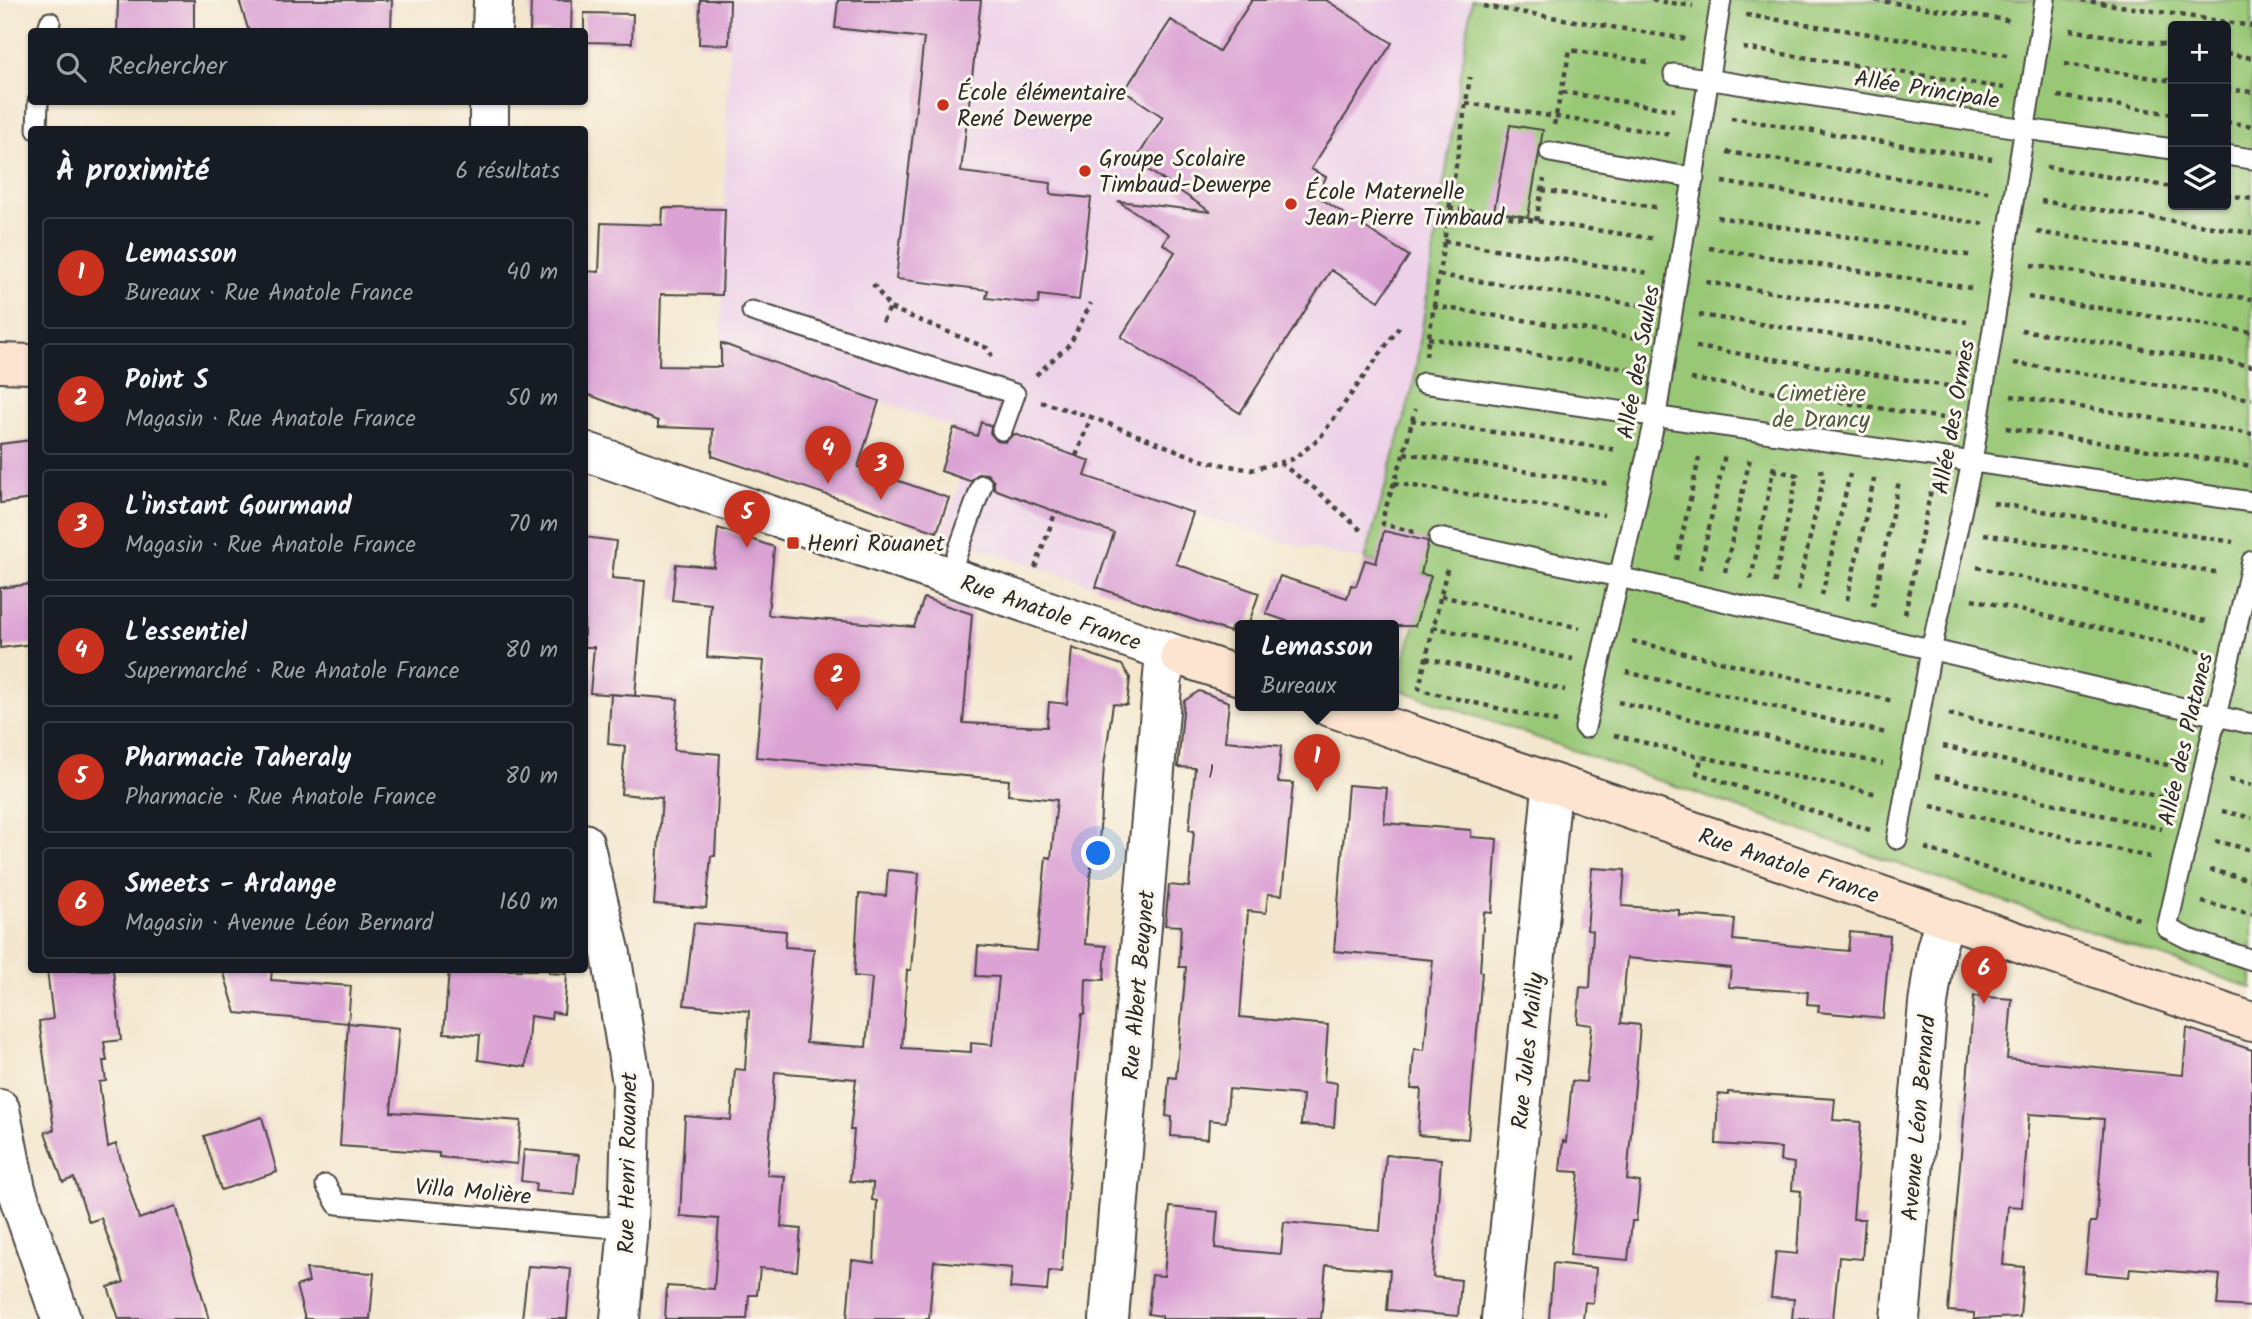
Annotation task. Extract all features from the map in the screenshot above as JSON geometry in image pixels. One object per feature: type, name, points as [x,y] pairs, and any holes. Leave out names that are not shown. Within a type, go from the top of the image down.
[{"type":"main road","points":[[0,363],[28,364]]},
{"type":"main road","name":"Rue Anatole France","points":[[1173,653],[1235,674]]},
{"type":"main road","name":"Rue Anatole France","points":[[1342,711],[2252,1022]]},
{"type":"street","points":[[492,0],[492,28]]},
{"type":"street","points":[[489,105],[489,126]]},
{"type":"street","name":"Rue Anatole France","points":[[588,452],[1173,653]]},
{"type":"street","name":"Rue Albert Beugnet","points":[[1109,1319],[1173,653]]},
{"type":"street","name":"Rue Jules Mailly","points":[[1501,1319],[1552,788],[1556,785]]},
{"type":"street","name":"Rue Henri Rouanet","points":[[588,859],[611,954],[632,1083],[628,1225],[620,1319]]},
{"type":"street","name":"Avenue Léon Bernard","points":[[1900,1319],[1928,1004],[1936,948],[1945,918]]},
{"type":"street","points":[[0,1110],[16,1189],[61,1319]]},
{"type":"lane","name":"Allée des Ormes","points":[[1897,839],[1931,651],[1972,462],[2045,0]]},
{"type":"lane","name":"Allée des Saules","points":[[1585,728],[1656,415],[1720,5]]},
{"type":"lane","name":"Allée Principale","points":[[1674,74],[2025,129],[2168,148]]},
{"type":"lane","points":[[37,126],[38,105]]},
{"type":"lane","points":[[1550,152],[1693,178]]},
{"type":"lane","points":[[2231,156],[2252,159]]},
{"type":"lane","points":[[752,311],[1015,394],[1002,430]]},
{"type":"lane","points":[[1423,383],[2252,502]]},
{"type":"lane","points":[[949,576],[982,485]]},
{"type":"lane","points":[[1446,539],[2252,724]]},
{"type":"lane","name":"Allée des Platanes","points":[[2167,928],[2250,569]]},
{"type":"lane","points":[[2167,928],[2189,939],[2252,960]]},
{"type":"lane","name":"Villa Molière","points":[[326,1185],[337,1205],[603,1227],[628,1225]]},
{"type":"path","points":[[1652,0],[1720,5],[2168,80]]},
{"type":"path","points":[[2081,0],[2252,26]]},
{"type":"path","points":[[1483,6],[2168,113]]},
{"type":"path","points":[[1570,50],[1653,63],[1674,74]]},
{"type":"path","points":[[2231,55],[2252,58]]},
{"type":"path","points":[[1470,77],[1423,383],[1383,524],[1446,539],[1441,596],[1419,688],[1702,757],[1904,800],[2252,880]]},
{"type":"path","points":[[2231,90],[2252,93]]},
{"type":"path","points":[[1562,92],[2168,186]]},
{"type":"path","points":[[1466,103],[2014,196],[2252,233]]},
{"type":"path","points":[[2231,123],[2252,126]]},
{"type":"path","points":[[1693,178],[2252,265]]},
{"type":"path","points":[[1542,190],[2252,299]]},
{"type":"path","points":[[2231,196],[2252,199]]},
{"type":"path","points":[[1449,208],[2252,332]]},
{"type":"path","points":[[1444,241],[2252,366]]},
{"type":"path","points":[[1439,275],[2252,399]]},
{"type":"path","points":[[1015,394],[1070,344],[1091,303]]},
{"type":"path","points":[[1433,306],[2252,434]]},
{"type":"path","points":[[1076,456],[1090,417],[1203,461],[1251,470],[1293,459],[1319,439],[1400,326]]},
{"type":"path","points":[[1428,338],[2252,466]]},
{"type":"path","points":[[1411,420],[1648,447],[1700,448],[1676,564]]},
{"type":"path","points":[[1798,591],[1823,480],[1821,470],[1824,440]]},
{"type":"path","points":[[1713,450],[1775,461],[1744,607]]},
{"type":"path","points":[[1404,453],[1639,488]]},
{"type":"path","points":[[1700,570],[1726,453]]},
{"type":"path","points":[[1724,575],[1750,457]]},
{"type":"path","points":[[1899,643],[1937,457]]},
{"type":"path","points":[[1279,463],[1314,488],[1364,533]]},
{"type":"path","points":[[1773,470],[1797,475],[1773,585]]},
{"type":"path","points":[[1822,596],[1851,470]]},
{"type":"path","points":[[1846,601],[1875,474]]},
{"type":"path","points":[[1873,607],[1899,478]]},
{"type":"path","points":[[1394,483],[1632,519]]},
{"type":"path","points":[[1964,498],[2238,543]]},
{"type":"path","points":[[1022,601],[1056,511]]},
{"type":"path","points":[[1957,530],[2250,569]]},
{"type":"path","points":[[1950,561],[2236,628]]},
{"type":"path","points":[[1944,593],[2229,658]]},
{"type":"path","points":[[1441,596],[2252,785]]},
{"type":"path","points":[[1433,627],[2252,818]]},
{"type":"path","points":[[1426,658],[2252,850]]},
{"type":"path","points":[[1702,757],[1697,773],[2167,928]]},
{"type":"path","points":[[2174,895],[2252,914]]},
{"type":"shaded area","name":"Groupe Scolaire Timbaud-Dewerpe","points":[[730,0],[1472,0],[1413,387],[1365,560],[1277,540],[1145,498],[1113,592],[941,535],[976,436],[721,343]]},
{"type":"green space","name":"Cimetière de Drancy","points":[[1472,0],[2252,0],[2252,988],[1399,689],[1399,675],[1430,576],[1365,560],[1413,387]]},
{"type":"building","points":[[118,0],[194,0],[194,28],[117,28]]},
{"type":"building","points":[[239,0],[392,0],[391,28],[248,28]]},
{"type":"building","points":[[531,0],[572,0],[571,28],[530,28]]},
{"type":"building","points":[[700,0],[730,0],[729,45],[699,44]]},
{"type":"building","name":"École élémentaire René Dewerpe","points":[[838,0],[981,0],[961,172],[1051,183],[1050,194],[1091,198],[1079,300],[1039,295],[1038,304],[986,298],[988,290],[896,279],[924,38],[835,28]]},
{"type":"building","name":"École Maternelle Jean-Pierre Timbaud","points":[[1252,0],[1326,0],[1392,43],[1311,169],[1326,177],[1317,196],[1409,256],[1379,301],[1331,270],[1240,413],[1121,337],[1175,252],[1163,244],[1169,234],[1118,201],[1211,212],[1135,161],[1163,117],[1124,91],[1171,20],[1219,51]]},
{"type":"building","points":[[584,13],[633,14],[632,43],[588,42],[588,28],[584,28]]},
{"type":"building","points":[[1510,125],[1543,130],[1528,217],[1494,211]]},
{"type":"building","points":[[663,208],[725,209],[722,295],[661,294],[659,366],[721,367],[721,343],[879,401],[858,467],[949,498],[937,532],[712,456],[713,429],[658,427],[658,421],[588,395],[588,271],[599,272],[601,223],[662,225]]},
{"type":"building","points":[[981,422],[991,426],[990,433],[997,441],[1005,442],[1014,434],[1090,461],[1085,476],[1193,513],[1176,564],[1259,593],[1250,620],[1235,620],[1235,626],[1232,626],[1230,632],[1096,587],[1114,533],[994,489],[994,482],[987,474],[979,473],[970,481],[941,471],[954,428],[977,436]]},
{"type":"building","points":[[28,440],[28,500],[0,503],[0,444]]},
{"type":"building","points":[[718,528],[774,547],[768,615],[914,627],[924,598],[972,614],[963,723],[1047,727],[1049,702],[1067,704],[1072,648],[1122,665],[1130,678],[1127,705],[1113,704],[1104,765],[1099,843],[1093,842],[1085,944],[1106,946],[1104,980],[1086,979],[1062,1272],[1049,1271],[1047,1291],[1010,1288],[1012,1268],[934,1261],[929,1319],[847,1319],[852,1260],[874,1263],[877,1201],[872,1200],[873,1183],[850,1181],[854,1130],[850,1130],[856,1079],[775,1072],[767,1175],[785,1176],[781,1227],[801,1229],[797,1271],[760,1268],[757,1295],[749,1295],[747,1319],[665,1319],[667,1286],[714,1289],[719,1219],[680,1216],[685,1116],[731,1120],[735,1069],[745,1070],[749,1011],[684,1005],[694,923],[786,931],[785,947],[814,949],[806,1043],[866,1047],[872,978],[854,976],[859,894],[886,896],[888,870],[919,873],[911,970],[907,970],[902,1048],[971,1052],[971,1043],[992,1045],[999,977],[976,976],[978,946],[1037,951],[1046,857],[1051,858],[1057,800],[1008,795],[1009,780],[756,757],[764,661],[707,657],[711,604],[672,600],[676,564],[714,567]]},
{"type":"building","points":[[1384,531],[1427,541],[1421,574],[1431,576],[1415,626],[1399,626],[1399,620],[1284,620],[1266,614],[1280,576],[1347,598],[1351,585],[1356,586],[1365,560],[1376,563]]},
{"type":"building","points":[[588,538],[616,541],[612,578],[645,581],[635,696],[590,693],[594,647],[588,647]]},
{"type":"building","points":[[28,584],[28,644],[0,648],[0,588]]},
{"type":"building","points":[[1199,691],[1229,702],[1225,741],[1281,746],[1278,782],[1293,783],[1282,895],[1268,894],[1266,913],[1248,911],[1240,1017],[1328,1025],[1324,1081],[1337,1083],[1334,1127],[1301,1125],[1303,1095],[1229,1089],[1226,1122],[1209,1120],[1208,1139],[1171,1136],[1172,1117],[1166,1116],[1169,1077],[1176,1078],[1186,967],[1179,967],[1181,926],[1165,925],[1169,885],[1189,887],[1194,831],[1189,830],[1195,768],[1178,767],[1184,701]]},
{"type":"building","points":[[611,694],[678,699],[674,750],[720,754],[715,856],[711,856],[706,908],[654,904],[662,798],[621,794],[625,746],[608,744]]},
{"type":"building","points":[[1348,785],[1387,788],[1384,823],[1471,830],[1471,837],[1497,839],[1492,913],[1484,912],[1482,972],[1468,1139],[1418,1135],[1421,1089],[1411,1089],[1414,1049],[1424,1050],[1433,960],[1334,951]]},
{"type":"building","points":[[1592,868],[1625,870],[1622,906],[1679,910],[1679,915],[1735,919],[1733,940],[1848,951],[1850,932],[1890,936],[1883,1018],[1818,1012],[1819,1005],[1807,1004],[1808,992],[1729,987],[1731,968],[1627,958],[1621,1023],[1640,1025],[1627,1180],[1640,1182],[1628,1260],[1570,1255],[1579,1172],[1560,1171],[1563,1141],[1566,1142],[1572,1081],[1586,1082],[1592,1025],[1577,1023],[1580,987],[1590,988],[1593,931],[1587,930]]},
{"type":"building","points":[[47,973],[113,973],[121,1040],[104,1042],[106,1081],[99,1082],[108,1147],[116,1144],[139,1219],[176,1206],[209,1319],[119,1319],[108,1287],[124,1282],[101,1218],[89,1222],[74,1178],[63,1182],[45,1132],[54,1130],[39,1021],[53,1019]]},
{"type":"building","points":[[224,973],[272,973],[271,980],[351,986],[348,1023],[236,1013]]},
{"type":"building","points":[[449,973],[567,974],[564,1014],[552,1012],[551,1019],[530,1016],[526,1067],[478,1060],[480,1035],[444,1033]]},
{"type":"building","points":[[1974,996],[2012,999],[2007,1059],[2183,1075],[2187,1028],[2252,1050],[2252,1307],[2217,1305],[2220,1275],[2130,1268],[2129,1277],[2085,1273],[2090,1222],[2096,1222],[2104,1119],[2029,1114],[2022,1207],[2008,1206],[2003,1265],[2024,1267],[2020,1317],[1974,1319],[1974,1313],[1948,1311]]},
{"type":"building","points":[[348,1023],[399,1028],[391,1112],[521,1121],[517,1164],[439,1157],[439,1153],[340,1146]]},
{"type":"building","points":[[1728,1092],[1835,1099],[1833,1120],[1861,1122],[1853,1219],[1865,1219],[1862,1259],[1839,1257],[1833,1319],[1792,1319],[1794,1299],[1771,1298],[1776,1252],[1797,1254],[1801,1191],[1792,1190],[1794,1163],[1780,1161],[1781,1148],[1716,1144],[1718,1094],[1728,1095]]},
{"type":"building","points":[[262,1117],[277,1172],[221,1190],[204,1136]]},
{"type":"building","points":[[524,1150],[579,1155],[575,1195],[535,1191],[536,1183],[521,1181]]},
{"type":"building","points":[[1386,1155],[1441,1159],[1433,1277],[1461,1280],[1458,1316],[1387,1310],[1390,1270],[1326,1265],[1321,1319],[1162,1319],[1162,1316],[1148,1314],[1152,1275],[1164,1276],[1170,1207],[1218,1212],[1215,1248],[1281,1254],[1284,1222],[1380,1231]]},
{"type":"building","points":[[1553,1263],[1596,1268],[1593,1303],[1585,1302],[1583,1319],[1549,1319]]},
{"type":"building","points":[[528,1266],[571,1269],[567,1319],[522,1319]]},
{"type":"building","points":[[306,1269],[374,1273],[370,1319],[305,1319],[296,1286],[309,1282]]},
{"type":"place","name":"École élémentaire René Dewerpe","points":[[943,105]]},
{"type":"place","name":"Groupe Scolaire Timbaud-Dewerpe","points":[[1085,171]]},
{"type":"place","name":"École Maternelle Jean-Pierre Timbaud","points":[[1291,204]]},
{"type":"place","name":"L'essentiel","points":[[828,484]]},
{"type":"place","name":"L'instant Gourmand","points":[[881,500]]},
{"type":"place","name":"Henri Rouanet","points":[[793,543]]},
{"type":"place","name":"Pharmacie Taheraly","points":[[747,548]]},
{"type":"place","name":"Point S","points":[[837,711]]},
{"type":"place","name":"Lemasson","points":[[1317,792]]},
{"type":"place","name":"Smeets - Ardange","points":[[1984,1004]]}]
